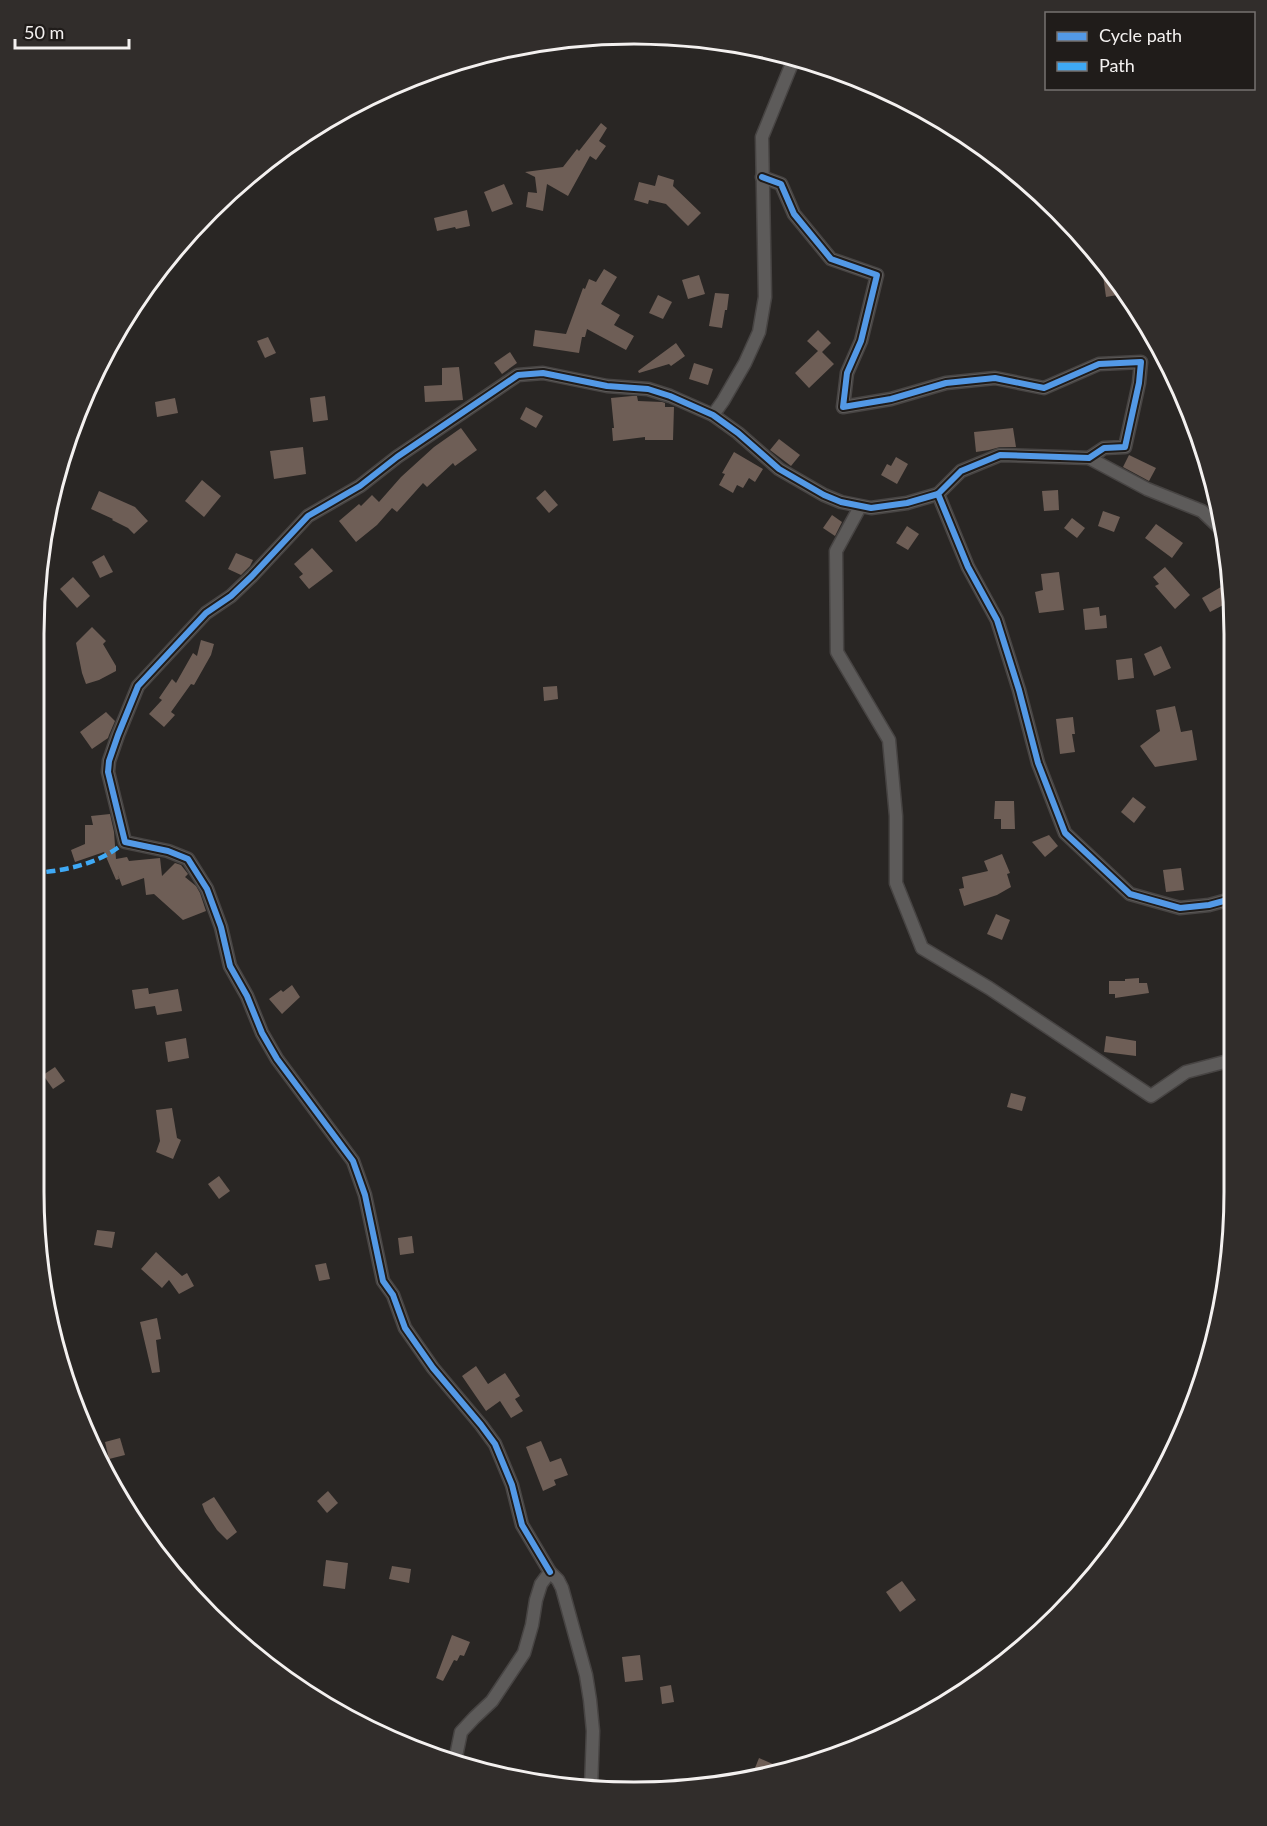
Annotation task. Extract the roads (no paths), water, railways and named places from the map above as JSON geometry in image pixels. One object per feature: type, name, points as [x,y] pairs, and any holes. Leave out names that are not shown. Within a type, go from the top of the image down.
[{"type":"street","points":[[713,415],[745,363],[759,332],[765,297],[762,137],[791,66]]},
{"type":"street","points":[[762,177],[781,184],[794,214],[831,259],[877,275],[861,341],[847,373],[843,407],[891,399],[946,382],[995,378],[1044,388],[1099,364],[1140,362],[1139,383],[1125,447],[1104,448],[1089,458]]},
{"type":"street","points":[[591,1781],[593,1731],[586,1675],[562,1588],[522,1525],[512,1485],[495,1444],[433,1368],[405,1328],[393,1295],[383,1281],[365,1195],[353,1161],[277,1059],[262,1033],[247,996],[230,966],[221,927],[207,889],[188,859],[168,851],[125,842],[109,783],[108,767],[120,729],[138,686],[207,613],[245,583],[308,516],[360,486],[397,457],[518,375],[543,373],[607,386],[651,390],[693,405],[713,415],[738,433],[771,463],[787,474],[824,495],[860,507],[891,506],[938,494],[961,471],[1000,455],[1089,458],[1147,489],[1202,512],[1213,522]]},
{"type":"street","points":[[938,494],[968,567],[997,620],[1019,690],[1038,763],[1065,833],[1130,894],[1180,908],[1224,901]]},
{"type":"street","points":[[860,507],[836,551],[837,652],[889,740],[896,816],[896,883],[922,948],[989,988],[1151,1096],[1186,1072],[1224,1062]]},
{"type":"street","points":[[456,1755],[461,1732],[492,1701],[524,1653],[541,1584],[550,1572]]}]
